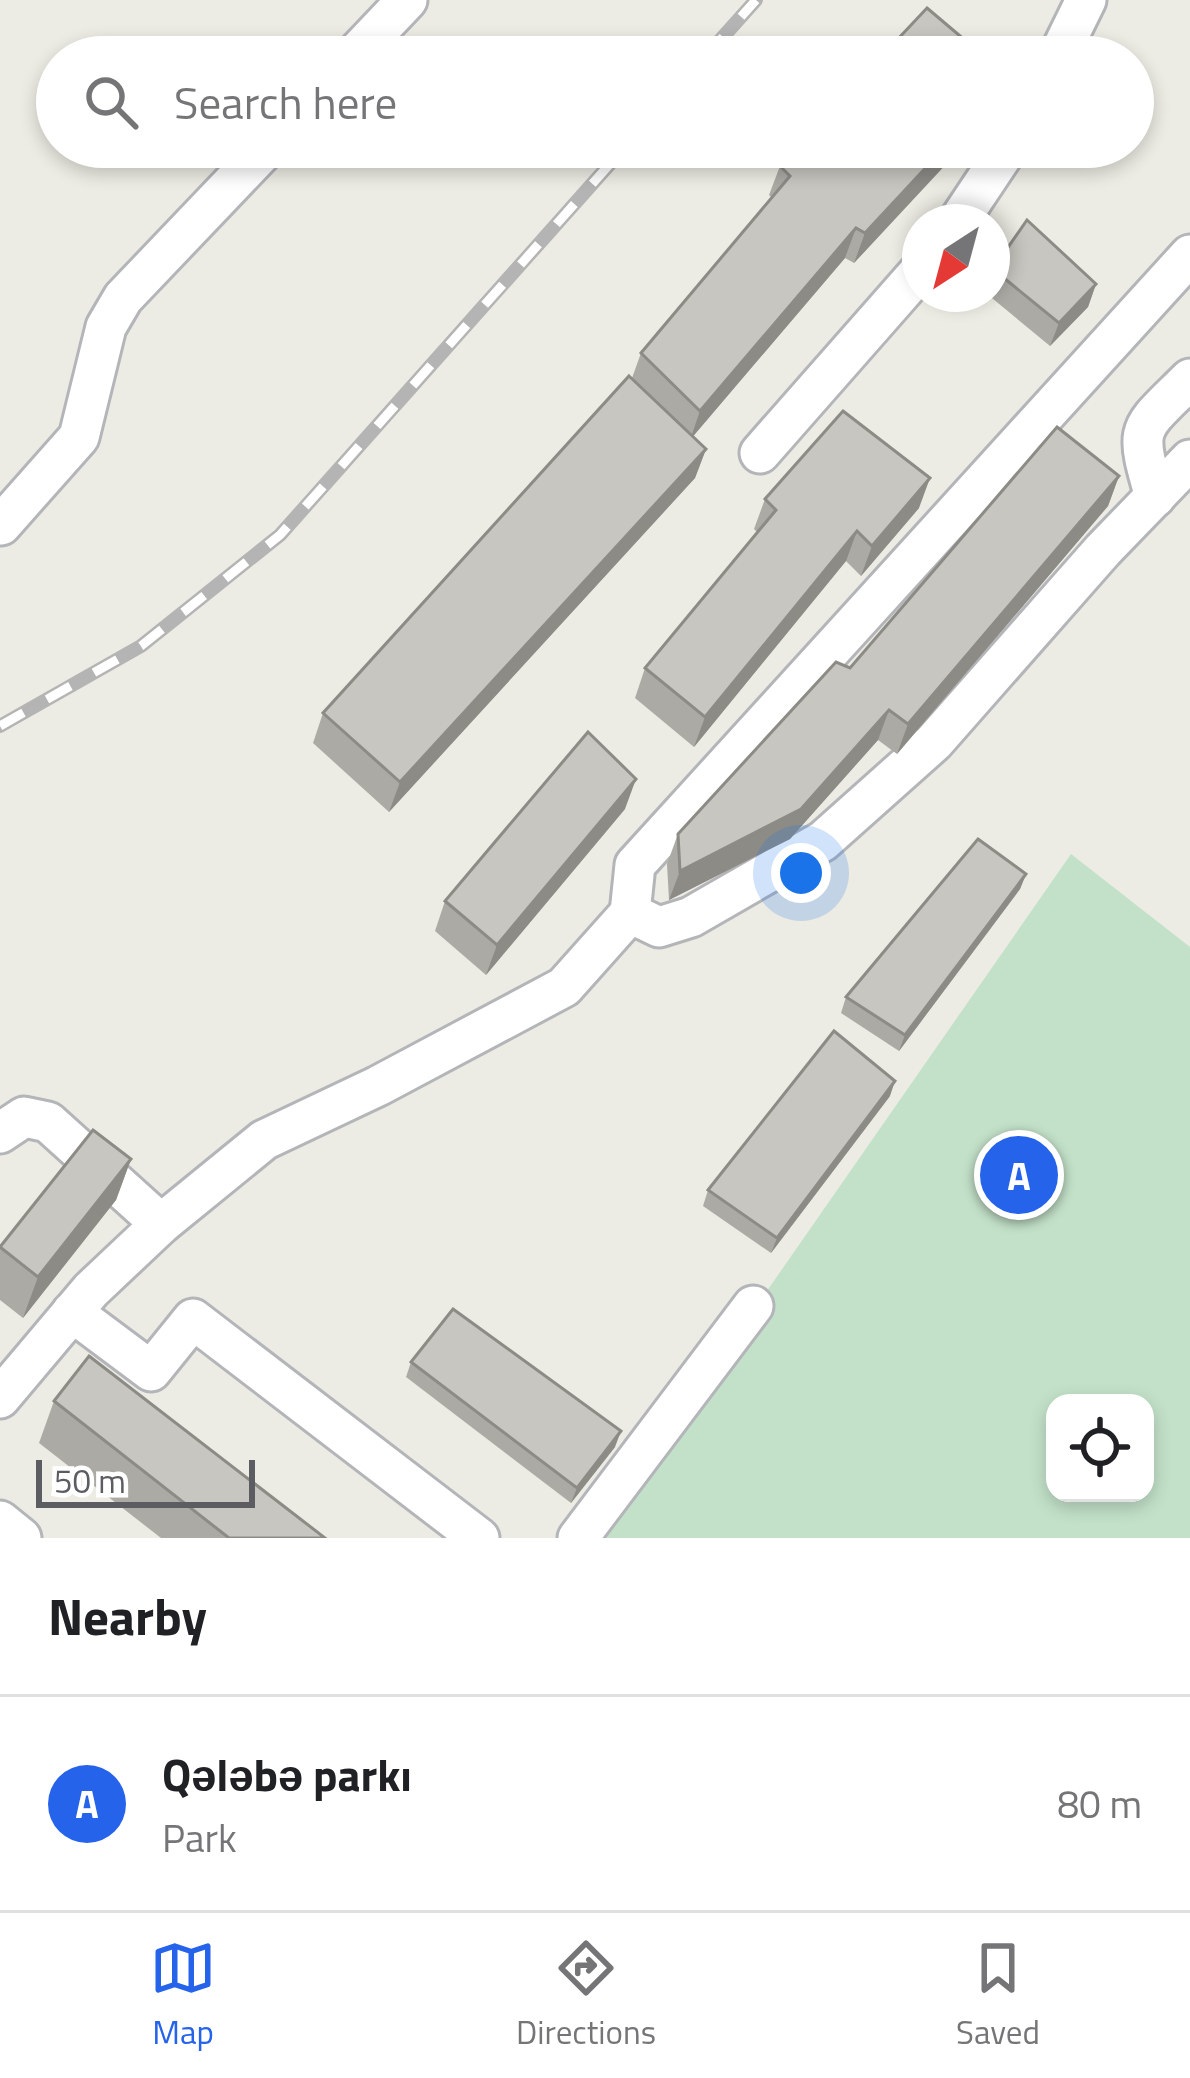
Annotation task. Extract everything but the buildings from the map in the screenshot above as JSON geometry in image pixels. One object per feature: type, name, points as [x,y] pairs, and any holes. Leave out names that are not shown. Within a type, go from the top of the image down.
[{"type":"street","points":[[373,36],[407,0]]},
{"type":"street","points":[[1068,36],[1086,0]]},
{"type":"street","points":[[2,525],[79,436],[106,327],[123,298],[247,168]]},
{"type":"street","points":[[970,204],[994,168]]},
{"type":"street","points":[[0,1398],[72,1312],[161,1224],[264,1140],[378,1086],[564,987],[630,913],[635,865],[1190,255]]},
{"type":"street","points":[[760,453],[902,292]]},
{"type":"street","points":[[1155,497],[1139,443],[1143,430],[1190,379]]},
{"type":"street","points":[[630,913],[659,927],[691,917],[823,841],[934,742],[1103,550],[1190,460]]},
{"type":"street","points":[[0,1133],[24,1117],[48,1122],[161,1224]]},
{"type":"street","points":[[578,1538],[753,1306]]},
{"type":"street","points":[[72,1312],[151,1370],[193,1319],[478,1538]]},
{"type":"street","points":[[0,1521],[21,1538]]},
{"type":"green space","points":[[1071,854],[1190,947],[1190,1538],[595,1538]]},
{"type":"railway","points":[[724,36],[756,0]]},
{"type":"railway","points":[[0,726],[141,646],[280,535],[606,168]]},
{"type":"place","name":"Qələbə parkı","points":[[1019,1175]]}]
